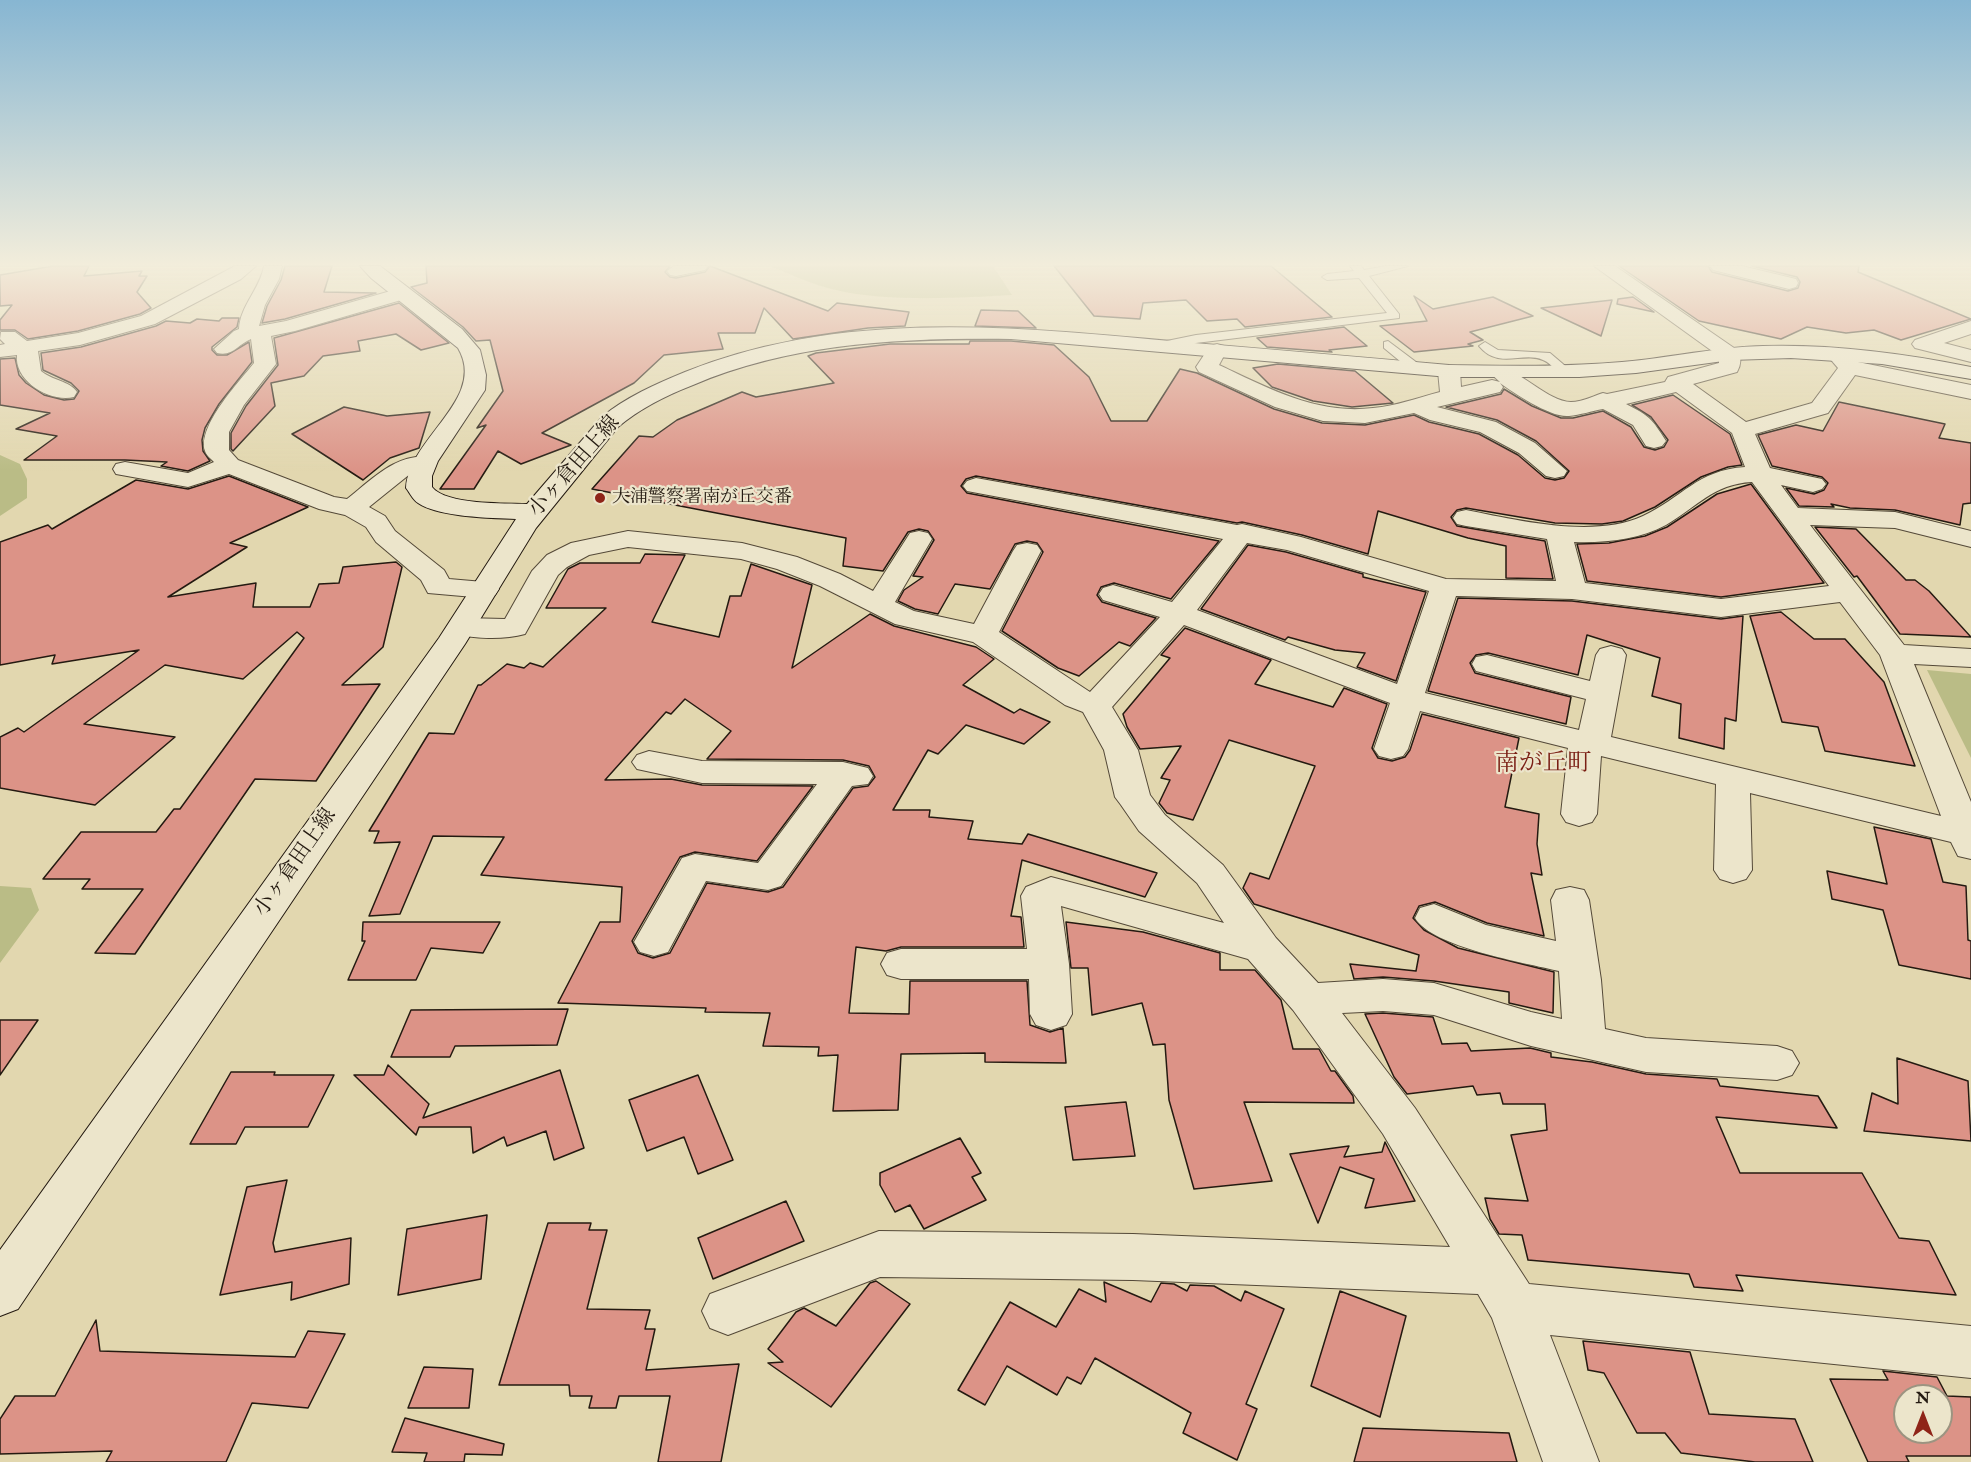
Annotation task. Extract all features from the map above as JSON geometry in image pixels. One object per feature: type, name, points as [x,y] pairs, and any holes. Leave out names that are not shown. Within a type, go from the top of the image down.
[{"type":"street","points":[[3,334],[10,350]]},
{"type":"street","points":[[10,350],[97,334]]},
{"type":"street","points":[[224,349],[245,334]]},
{"type":"street","points":[[256,334],[261,336],[265,364],[234,403],[217,432],[217,451],[229,465],[334,508],[376,522],[385,536],[434,576],[438,587],[485,589]]},
{"type":"street","points":[[453,334],[469,347],[474,367],[475,388],[471,398],[423,463],[417,484],[425,496],[442,503],[534,512]]},
{"type":"street","name":"小ヶ倉田上線","points":[[0,1292],[163,1053],[462,627],[534,512],[600,432],[620,414],[654,394],[731,364],[781,350],[893,334]]},
{"type":"street","name":"小ヶ倉田上線","points":[[1025,334],[1416,368],[1450,383],[1497,380],[1564,370],[1622,368],[1730,354],[1936,365],[1971,372]]},
{"type":"street","points":[[1701,334],[1730,354],[1729,367],[1676,382],[1742,430],[1760,473],[1895,654],[1968,841]]},
{"type":"street","points":[[1950,334],[1922,344],[1971,356]]},
{"type":"street","points":[[10,350],[28,352],[26,360],[29,373],[44,384],[66,392]]},
{"type":"street","points":[[1217,350],[1207,367],[1272,398],[1313,413],[1341,417],[1366,416],[1413,405],[1450,383]]},
{"type":"street","points":[[1742,430],[1820,408],[1843,360],[1894,378],[1971,392]]},
{"type":"street","points":[[1497,380],[1567,410],[1603,400],[1680,385]]},
{"type":"street","points":[[1603,400],[1642,422],[1654,441]]},
{"type":"street","points":[[1413,405],[1438,415],[1488,427],[1527,448],[1555,471]]},
{"type":"street","points":[[1503,434],[1540,416]]},
{"type":"street","points":[[334,508],[401,469],[423,463]]},
{"type":"street","points":[[125,470],[188,480],[229,465]]},
{"type":"street","points":[[334,508],[386,467]]},
{"type":"street","points":[[1466,518],[1559,533],[1615,531],[1644,525],[1661,517],[1715,479],[1760,473],[1813,484]]},
{"type":"street","points":[[976,486],[1242,532],[1290,543],[1445,587],[1572,590],[1721,608],[1849,592]]},
{"type":"street","points":[[1790,516],[1895,520],[1971,539]]},
{"type":"street","points":[[1095,706],[1179,613],[1242,532]]},
{"type":"street","points":[[1559,533],[1572,590]]},
{"type":"street","points":[[462,627],[515,628],[537,585],[557,561],[581,549],[628,539],[742,552],[787,563],[830,580],[905,618],[983,635],[1076,698],[1095,706],[1121,750],[1133,797],[1152,824],[1210,874],[1262,948],[1308,999],[1399,1121],[1504,1289],[1571,1462]]},
{"type":"street","points":[[878,606],[919,539]]},
{"type":"street","points":[[983,635],[1027,550]]},
{"type":"street","points":[[1391,748],[1445,587]]},
{"type":"street","points":[[1113,594],[1179,613],[1409,699],[1733,777],[1968,841]]},
{"type":"street","points":[[1895,654],[1971,658]]},
{"type":"street","points":[[1579,814],[1589,741],[1611,656]]},
{"type":"street","points":[[1487,664],[1603,694]]},
{"type":"street","points":[[649,762],[702,772],[849,775],[768,877],[695,867],[654,942]]},
{"type":"street","points":[[1733,777],[1734,870]]},
{"type":"street","points":[[1051,1014],[1049,964],[1040,896],[1051,890],[1262,948]]},
{"type":"street","points":[[1570,900],[1579,961],[1584,1041]]},
{"type":"street","points":[[1434,918],[1477,937],[1579,961]]},
{"type":"street","points":[[901,964],[1049,964]]},
{"type":"street","points":[[1308,999],[1383,995],[1434,999],[1531,1029],[1646,1055],[1777,1063]]},
{"type":"street","points":[[728,1311],[879,1254],[1133,1257],[1504,1289],[1971,1352]]},
{"type":"lane","points":[[1161,346],[1237,334]]},
{"type":"lane","points":[[1388,345],[1416,368]]},
{"type":"lane","points":[[1485,346],[1496,354],[1546,356],[1564,370]]},
{"type":"green space","points":[[0,455],[20,464],[27,479],[27,498],[0,516]]},
{"type":"green space","points":[[1927,670],[1971,674],[1971,758]]},
{"type":"green space","points":[[0,886],[31,888],[39,910],[0,963]]},
{"type":"building","points":[[21,334],[58,334],[28,339]]},
{"type":"building","points":[[127,334],[228,334],[212,347],[217,355],[227,355],[249,342],[252,362],[219,404],[205,428],[202,440],[203,451],[210,461],[188,471],[161,466],[167,462],[24,460],[57,436],[16,429],[50,413],[0,405],[0,359],[15,358],[19,375],[26,383],[44,395],[64,400],[74,399],[79,391],[71,383],[43,370],[41,353],[81,347]]},
{"type":"building","points":[[287,334],[395,334],[358,341],[360,351],[323,356],[304,376],[271,383],[275,406],[233,451],[231,433],[246,406],[278,365],[274,338]]},
{"type":"building","points":[[396,334],[438,334],[449,343],[421,350]]},
{"type":"building","points":[[470,334],[718,334],[723,349],[664,355],[634,383],[542,433],[571,445],[521,464],[498,451],[474,489],[440,489],[486,425],[477,428],[503,391],[490,340],[476,341]]},
{"type":"building","points":[[789,334],[826,334],[793,339]]},
{"type":"building","points":[[1287,334],[1353,334],[1367,346],[1329,350],[1332,352],[1267,347],[1257,338]]},
{"type":"building","points":[[1391,334],[1474,334],[1483,340],[1468,344],[1473,346],[1414,352]]},
{"type":"building","points":[[1759,334],[1791,334],[1781,339]]},
{"type":"building","points":[[1885,334],[1920,334],[1901,340]]},
{"type":"building","points":[[970,341],[1011,341],[1054,345],[1089,377],[1111,421],[1147,421],[1180,369],[1197,373],[1274,409],[1322,423],[1365,425],[1414,415],[1429,422],[1479,434],[1518,455],[1545,478],[1555,480],[1564,478],[1569,471],[1536,441],[1497,420],[1446,407],[1501,394],[1504,389],[1532,406],[1561,418],[1573,418],[1603,411],[1631,427],[1644,447],[1655,450],[1664,447],[1668,440],[1651,417],[1632,405],[1673,395],[1730,434],[1742,465],[1728,467],[1701,477],[1655,507],[1623,521],[1602,524],[1555,523],[1466,508],[1457,510],[1451,517],[1457,526],[1545,541],[1553,579],[1506,578],[1506,546],[1468,538],[1378,511],[1368,554],[1302,535],[1242,522],[1237,523],[976,476],[966,479],[961,486],[967,493],[1219,541],[1171,599],[1114,583],[1101,587],[1097,595],[1102,602],[1156,618],[1130,646],[1119,642],[1079,676],[1058,668],[1002,631],[1043,552],[1037,543],[1027,541],[1015,544],[990,589],[955,584],[938,614],[915,609],[898,601],[904,590],[923,577],[913,576],[934,540],[928,531],[919,529],[908,532],[883,571],[843,566],[846,538],[592,489],[639,436],[653,437],[677,420],[742,392],[756,397],[834,383],[808,356],[816,353],[890,344],[969,344]]},
{"type":"building","points":[[1278,364],[1355,371],[1393,403],[1352,407],[1313,401],[1272,387],[1253,368]]},
{"type":"building","points":[[1839,402],[1945,424],[1939,438],[1971,443],[1971,503],[1963,504],[1960,525],[1895,510],[1850,508],[1831,504],[1834,507],[1799,506],[1786,488],[1814,494],[1824,490],[1828,483],[1822,477],[1772,466],[1758,435],[1796,425],[1823,431]]},
{"type":"building","points":[[344,407],[387,416],[430,412],[419,448],[390,458],[363,480],[292,434]]},
{"type":"building","points":[[229,476],[308,507],[230,543],[247,547],[168,597],[256,583],[253,607],[310,607],[319,584],[339,583],[343,567],[396,562],[402,567],[383,647],[342,685],[380,684],[316,781],[255,779],[135,954],[95,953],[143,889],[82,889],[90,879],[43,879],[81,832],[156,832],[174,809],[180,809],[304,638],[297,632],[243,679],[165,665],[84,724],[175,737],[95,805],[0,788],[0,737],[18,728],[24,732],[139,650],[52,664],[55,655],[0,665],[0,542],[48,525],[52,529],[136,480],[188,489]]},
{"type":"building","points":[[1751,484],[1824,583],[1721,597],[1587,581],[1577,544],[1609,543],[1645,536],[1667,527],[1717,494]]},
{"type":"building","points":[[1815,527],[1856,529],[1906,580],[1915,580],[1929,591],[1971,637],[1900,634],[1857,576],[1854,577]]},
{"type":"building","points":[[1248,545],[1286,552],[1363,574],[1363,577],[1426,592],[1396,681],[1357,667],[1365,653],[1335,650],[1288,637],[1285,640],[1201,609]]},
{"type":"building","points":[[645,554],[685,555],[652,622],[719,637],[730,596],[741,596],[751,564],[812,585],[792,668],[870,614],[894,626],[976,647],[994,659],[963,685],[1014,713],[1020,709],[1050,722],[1024,744],[966,725],[938,754],[928,750],[893,810],[930,810],[929,817],[973,821],[968,839],[1022,844],[1028,834],[1157,873],[1145,897],[1022,860],[1011,916],[1021,917],[1024,947],[901,947],[886,951],[856,947],[849,1013],[909,1014],[910,981],[1027,981],[1030,1025],[1050,1032],[1063,1028],[1066,1063],[985,1062],[985,1053],[901,1054],[898,1110],[833,1111],[838,1055],[818,1056],[819,1047],[763,1046],[770,1013],[705,1012],[706,1008],[558,1003],[600,922],[620,922],[622,887],[481,875],[504,837],[433,836],[400,914],[369,916],[400,842],[374,843],[379,831],[369,831],[429,733],[454,734],[478,685],[507,664],[524,668],[530,663],[543,667],[606,608],[546,608],[568,569],[580,563],[640,563]],"holes":[[[685,699],[731,731],[707,759],[843,760],[869,766],[875,777],[868,786],[853,788],[783,887],[768,892],[707,883],[670,953],[653,958],[638,953],[632,941],[680,857],[695,852],[757,861],[813,786],[702,785],[671,779],[605,780],[666,712],[671,714]]]},
{"type":"building","points":[[1458,598],[1572,601],[1721,619],[1743,616],[1736,721],[1725,718],[1724,749],[1679,738],[1681,704],[1652,696],[1660,658],[1587,635],[1578,675],[1488,653],[1476,655],[1470,663],[1475,673],[1571,697],[1566,724],[1428,691]]},
{"type":"building","points":[[1781,612],[1814,639],[1845,639],[1884,682],[1915,766],[1825,751],[1818,727],[1782,722],[1750,616]]},
{"type":"building","points":[[1185,628],[1271,660],[1255,684],[1333,707],[1344,688],[1387,704],[1372,748],[1378,758],[1392,761],[1405,757],[1410,750],[1422,714],[1519,738],[1505,807],[1539,814],[1537,844],[1542,875],[1531,873],[1544,936],[1487,923],[1435,902],[1419,906],[1413,918],[1424,930],[1458,948],[1554,972],[1553,1013],[1509,1003],[1509,992],[1434,981],[1383,977],[1354,979],[1350,964],[1416,971],[1419,955],[1254,904],[1243,888],[1250,873],[1269,879],[1315,766],[1229,740],[1193,820],[1167,813],[1159,803],[1170,780],[1161,778],[1181,746],[1140,749],[1127,727],[1123,714],[1170,658],[1161,655]]},
{"type":"building","points":[[1874,827],[1931,839],[1943,882],[1966,886],[1968,940],[1971,941],[1971,979],[1899,965],[1883,910],[1832,899],[1827,871],[1887,884]]},
{"type":"building","points":[[363,922],[500,922],[483,953],[431,948],[416,980],[348,980],[365,941],[362,941]]},
{"type":"building","points":[[1066,922],[1143,932],[1220,953],[1220,970],[1255,970],[1281,1000],[1293,1049],[1319,1049],[1331,1071],[1335,1071],[1353,1096],[1354,1103],[1244,1102],[1272,1181],[1194,1189],[1169,1100],[1165,1044],[1153,1045],[1142,1003],[1092,1015],[1088,968],[1071,968]]},
{"type":"building","points":[[568,1009],[557,1045],[455,1046],[450,1057],[391,1057],[411,1010]]},
{"type":"building","points":[[1365,1014],[1433,1017],[1442,1044],[1467,1043],[1471,1051],[1530,1048],[1551,1053],[1551,1057],[1592,1062],[1646,1074],[1717,1079],[1720,1086],[1818,1096],[1837,1128],[1716,1117],[1740,1173],[1862,1173],[1899,1238],[1929,1241],[1956,1295],[1736,1275],[1743,1291],[1694,1287],[1689,1274],[1528,1260],[1522,1235],[1499,1234],[1490,1219],[1485,1198],[1528,1201],[1511,1135],[1547,1130],[1545,1104],[1503,1104],[1500,1093],[1477,1095],[1473,1086],[1407,1094],[1394,1077]]},
{"type":"building","points":[[0,1020],[38,1020],[0,1075]]},
{"type":"building","points":[[1897,1058],[1968,1081],[1971,1141],[1864,1131],[1872,1093],[1898,1104]]},
{"type":"building","points":[[388,1065],[429,1104],[423,1118],[560,1070],[584,1148],[554,1160],[546,1131],[507,1146],[504,1137],[473,1153],[471,1127],[419,1127],[416,1135],[354,1075],[384,1075]]},
{"type":"building","points":[[231,1072],[334,1075],[308,1127],[245,1127],[236,1144],[190,1144]]},
{"type":"building","points":[[698,1075],[733,1160],[698,1174],[684,1137],[647,1151],[629,1100]]},
{"type":"building","points":[[1126,1102],[1135,1156],[1073,1160],[1065,1107]]},
{"type":"building","points":[[960,1138],[981,1173],[972,1177],[986,1200],[924,1229],[910,1205],[895,1212],[880,1185],[880,1173]]},
{"type":"building","points":[[1385,1142],[1415,1201],[1365,1208],[1374,1179],[1340,1167],[1318,1223],[1290,1154],[1349,1146],[1344,1157],[1382,1152]]},
{"type":"building","points":[[287,1180],[273,1243],[275,1252],[351,1238],[349,1284],[291,1300],[292,1282],[220,1295],[247,1187]]},
{"type":"building","points":[[786,1201],[804,1241],[713,1279],[698,1238]]},
{"type":"building","points":[[487,1215],[481,1279],[398,1295],[407,1229]]},
{"type":"building","points":[[548,1223],[591,1223],[589,1230],[607,1230],[587,1309],[650,1310],[645,1329],[655,1329],[646,1370],[739,1364],[721,1462],[658,1462],[670,1396],[619,1396],[616,1408],[589,1408],[592,1396],[570,1396],[569,1385],[499,1385]]},
{"type":"building","points":[[876,1281],[910,1304],[831,1407],[768,1363],[783,1362],[768,1349],[796,1312],[804,1308],[836,1326],[870,1283]]},
{"type":"building","points":[[1104,1282],[1151,1302],[1161,1283],[1174,1284],[1187,1291],[1190,1285],[1214,1286],[1241,1301],[1245,1291],[1284,1309],[1246,1404],[1257,1409],[1237,1460],[1183,1433],[1191,1413],[1095,1358],[1081,1384],[1067,1377],[1057,1395],[1007,1366],[985,1405],[958,1390],[1010,1302],[1056,1327],[1079,1289],[1106,1302]]},
{"type":"building","points":[[1340,1291],[1406,1316],[1380,1417],[1311,1386]]},
{"type":"building","points":[[96,1320],[100,1351],[295,1357],[308,1331],[345,1334],[308,1408],[252,1403],[226,1462],[106,1462],[112,1451],[0,1454],[0,1419],[15,1396],[55,1396]]},
{"type":"building","points":[[1583,1341],[1690,1352],[1709,1414],[1795,1419],[1813,1462],[1755,1462],[1681,1453],[1665,1433],[1637,1433],[1604,1373],[1588,1370]]},
{"type":"building","points":[[424,1367],[473,1369],[469,1408],[408,1408]]},
{"type":"building","points":[[1883,1371],[1937,1377],[1941,1384],[1893,1384],[1893,1444],[1953,1444],[1953,1396],[1971,1397],[1971,1456],[1906,1456],[1909,1462],[1868,1462],[1830,1379],[1888,1380]]},
{"type":"building","points":[[405,1418],[504,1444],[502,1455],[465,1454],[464,1462],[424,1462],[427,1453],[392,1452]]},
{"type":"building","points":[[1363,1428],[1509,1433],[1517,1462],[1354,1462]]},
{"type":"place","name":"大浦警察署南が丘交番","points":[[600,498]]},
{"type":"district","name":"南が丘町","points":[[1543,765]]}]
